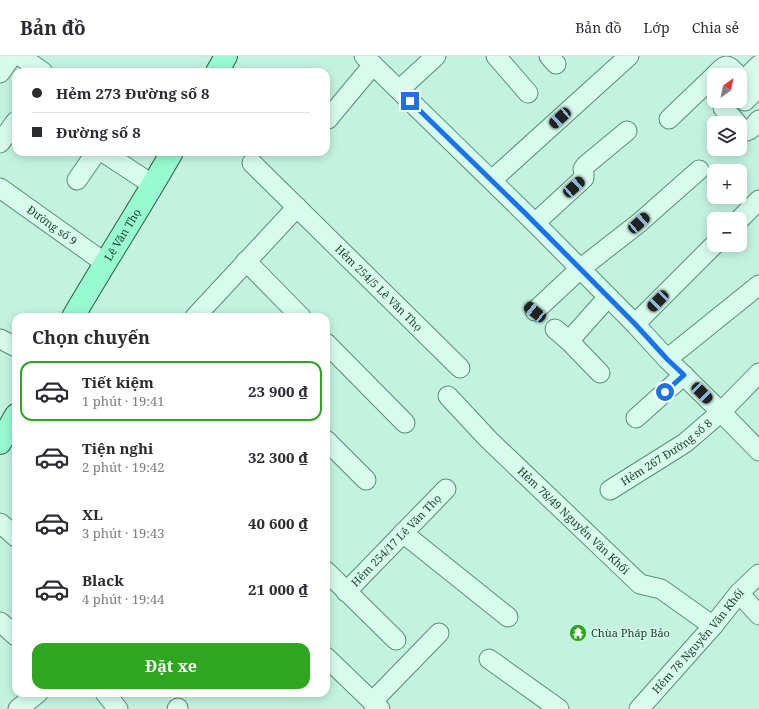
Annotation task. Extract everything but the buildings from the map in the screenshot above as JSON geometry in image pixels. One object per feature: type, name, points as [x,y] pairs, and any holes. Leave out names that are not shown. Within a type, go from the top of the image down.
[{"type":"main road","points":[[219,68],[226,56]]},
{"type":"main road","name":"Lê Văn Thọ","points":[[75,313],[170,156]]},
{"type":"main road","points":[[0,443],[12,422]]},
{"type":"street","points":[[0,73],[12,56]]},
{"type":"street","points":[[20,56],[48,68]]},
{"type":"street","points":[[399,90],[436,56]]},
{"type":"street","points":[[496,56],[528,93]]},
{"type":"street","points":[[492,180],[629,56]]},
{"type":"street","points":[[330,115],[369,61],[492,180],[635,324],[667,359],[721,412],[756,442]]},
{"type":"street","points":[[747,77],[759,65]]},
{"type":"street","points":[[722,68],[727,66],[731,68]]},
{"type":"street","points":[[669,120],[707,84]]},
{"type":"street","points":[[747,99],[759,87]]},
{"type":"street","points":[[723,108],[730,116]]},
{"type":"street","points":[[747,130],[759,120]]},
{"type":"street","points":[[0,143],[12,126]]},
{"type":"street","points":[[535,223],[584,178],[583,169],[586,165],[627,131]]},
{"type":"street","points":[[78,180],[94,156]]},
{"type":"street","points":[[109,156],[153,185]]},
{"type":"street","name":"Hẻm 254/5 Lê Văn Thọ","points":[[252,163],[460,368]]},
{"type":"street","points":[[547,322],[580,269],[639,223],[699,170]]},
{"type":"street","name":"Đường số 9","points":[[0,188],[105,263]]},
{"type":"street","points":[[747,212],[759,200]]},
{"type":"street","points":[[203,313],[246,261],[297,207]]},
{"type":"street","points":[[635,324],[707,252]]},
{"type":"street","points":[[246,261],[297,313]]},
{"type":"street","points":[[667,359],[759,285]]},
{"type":"street","points":[[547,322],[608,297]]},
{"type":"street","points":[[547,322],[600,373]]},
{"type":"street","points":[[0,339],[12,345]]},
{"type":"street","points":[[330,347],[405,423]]},
{"type":"street","name":"Hẻm 267 Đường số 8","points":[[610,490],[685,443],[721,412],[759,374]]},
{"type":"street","points":[[636,418],[684,375]]},
{"type":"street","name":"Hẻm 78/49 Nguyễn Văn Khối","points":[[448,396],[489,440],[640,584],[661,589],[713,626]]},
{"type":"street","points":[[330,444],[366,480]]},
{"type":"street","name":"Hẻm 254/17 Lê Văn Thọ","points":[[346,592],[446,489]]},
{"type":"street","points":[[0,523],[12,534]]},
{"type":"street","points":[[403,533],[508,617]]},
{"type":"street","name":"Hẻm 78 Nguyễn Văn Khối","points":[[640,708],[713,626],[739,594],[759,574]]},
{"type":"street","points":[[330,575],[396,640]]},
{"type":"street","points":[[739,594],[759,615]]},
{"type":"street","points":[[0,622],[12,632]]},
{"type":"street","points":[[330,661],[376,705],[439,633]]},
{"type":"street","points":[[489,659],[559,709]]},
{"type":"street","points":[[18,709],[33,697]]},
{"type":"street","points":[[108,697],[118,709]]},
{"type":"place","name":"Chùa Pháp Bảo","points":[[578,633]]},
{"type":"route","points":[[410,101],[524,212],[684,375],[665,392]]}]
